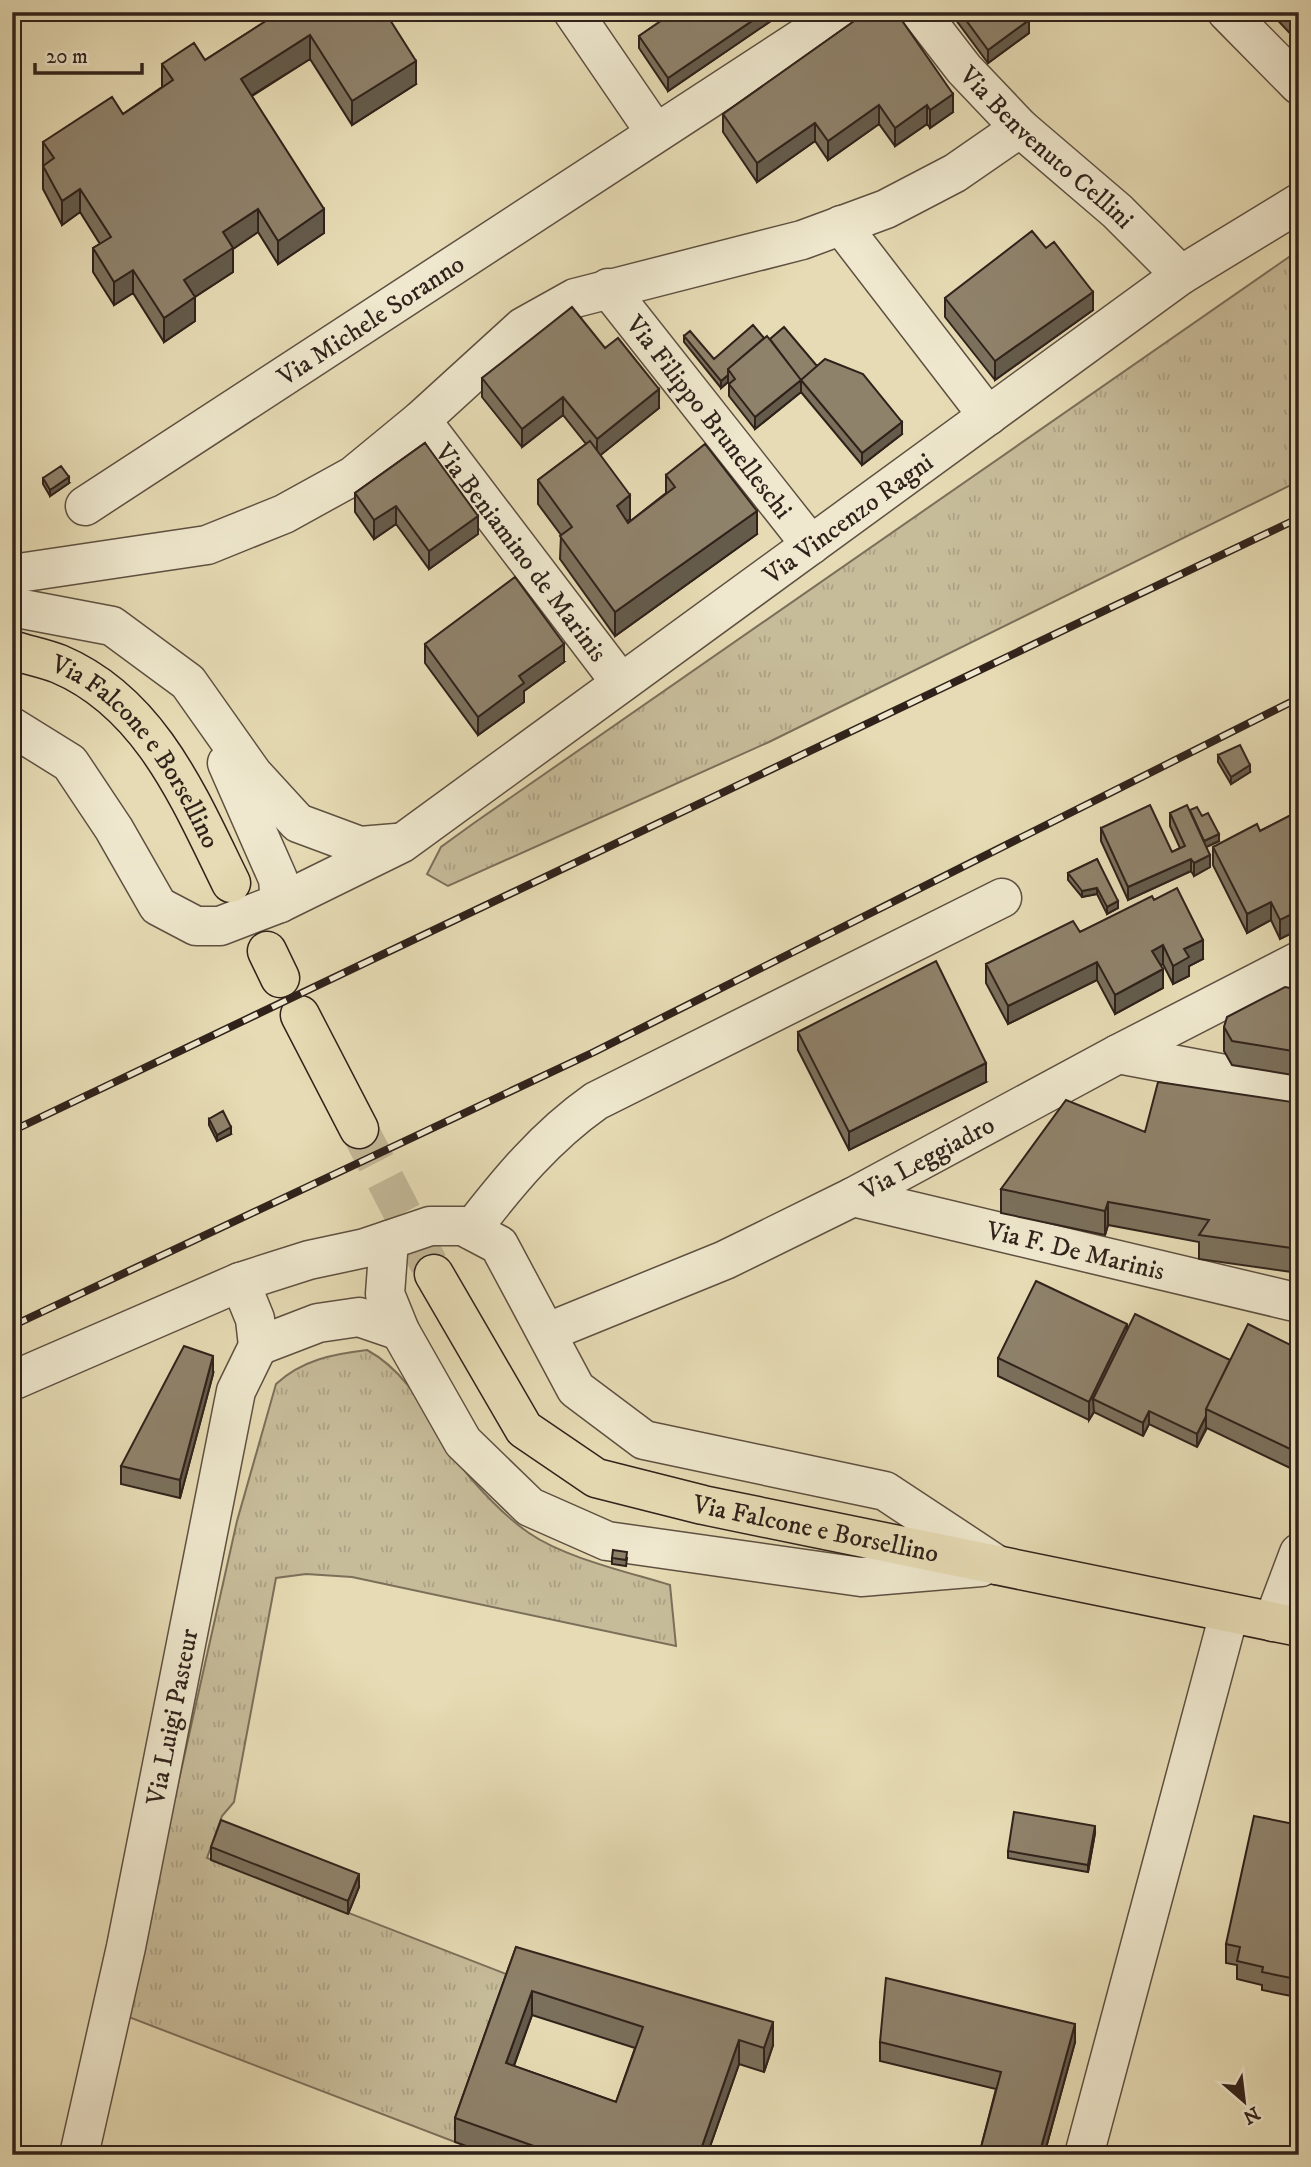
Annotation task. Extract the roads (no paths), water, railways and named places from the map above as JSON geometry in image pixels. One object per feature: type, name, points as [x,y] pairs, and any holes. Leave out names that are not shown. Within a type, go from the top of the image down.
[{"type":"main road","name":"Via Falcone e Borsellino","points":[[12,650],[60,665],[94,685],[144,727],[180,779],[231,883]]},
{"type":"main road","points":[[300,1015],[359,1129]]},
{"type":"main road","name":"Via Falcone e Borsellino","points":[[434,1274],[524,1429],[596,1478],[703,1506],[1286,1624]]},
{"type":"street","points":[[573,12],[655,132]]},
{"type":"street","name":"Via Michele Soranno","points":[[85,506],[842,12]]},
{"type":"street","name":"Via Benvenuto Cellini","points":[[920,12],[964,69],[1020,128],[1117,211],[1181,275]]},
{"type":"street","points":[[1227,12],[1299,85]]},
{"type":"street","points":[[12,574],[207,545],[284,514],[353,476],[421,421],[523,327],[575,298],[802,240],[886,209],[955,173],[1020,128]]},
{"type":"street","name":"Via Vincenzo Ragni","points":[[12,727],[70,763],[114,829],[158,905],[196,926],[220,926],[280,903],[402,843],[1181,275],[1299,204]]},
{"type":"street","points":[[841,225],[988,416]]},
{"type":"street","name":"Via Filippo Brunelleschi","points":[[608,288],[811,545]]},
{"type":"street","name":"Via Beniamino de Marinis","points":[[421,421],[621,683]]},
{"type":"street","points":[[12,607],[112,626],[188,682],[253,774],[298,823],[360,846],[402,843]]},
{"type":"street","points":[[188,682],[255,822],[278,880],[280,903]]},
{"type":"street","points":[[471,1230],[524,1163],[561,1126],[596,1101],[1002,898]]},
{"type":"street","name":"Via Leggiadro","points":[[548,1332],[725,1260],[853,1197],[1118,1054],[1299,961]]},
{"type":"street","points":[[1118,1054],[1299,1088]]},
{"type":"street","name":"Via F. De Marinis","points":[[853,1197],[1299,1303]]},
{"type":"street","points":[[12,1381],[240,1282],[430,1226],[463,1226],[499,1245],[576,1388],[644,1440],[885,1491],[997,1565]]},
{"type":"street","points":[[389,1240],[385,1294],[400,1331],[463,1443],[530,1507],[607,1541],[861,1577],[997,1565]]},
{"type":"street","points":[[240,1282],[255,1319],[258,1346],[318,1323],[359,1317],[400,1331]]},
{"type":"street","name":"Via Luigi Pasteur","points":[[79,2155],[125,1947],[236,1391],[258,1346]]},
{"type":"street","points":[[1286,1624],[1299,1553]]},
{"type":"street","points":[[1084,2155],[1229,1614]]},
{"type":"tunnel","points":[[359,1129],[434,1274]]},
{"type":"railway","points":[[12,1131],[1299,518]]},
{"type":"railway","points":[[12,1326],[594,1052],[1299,698]]}]
